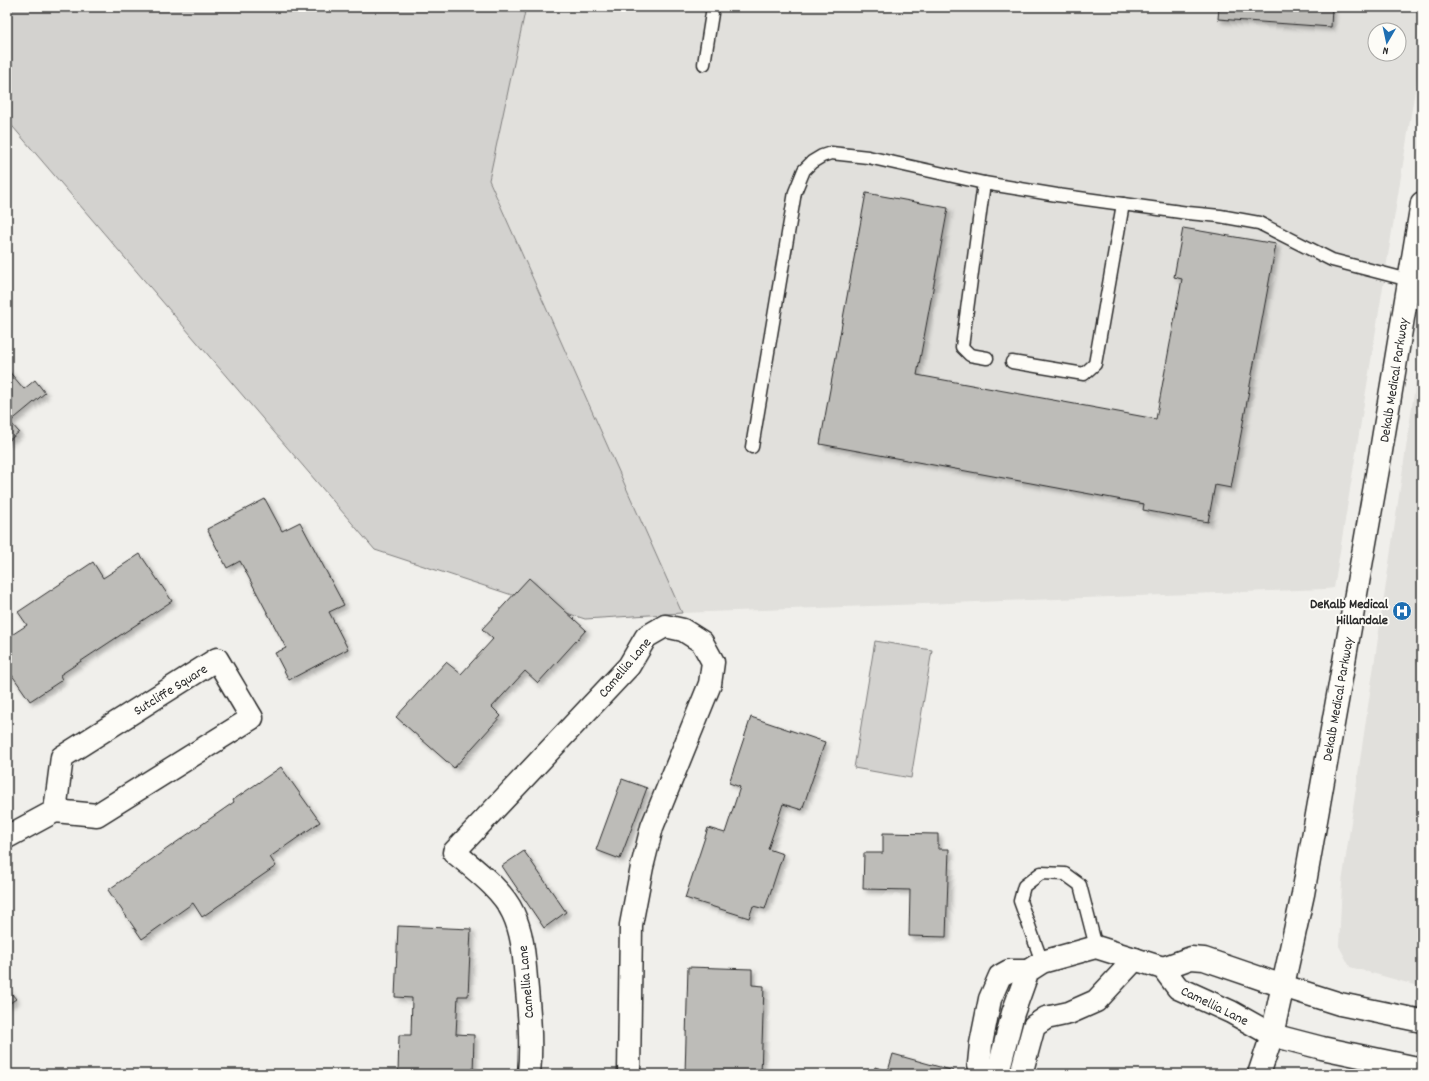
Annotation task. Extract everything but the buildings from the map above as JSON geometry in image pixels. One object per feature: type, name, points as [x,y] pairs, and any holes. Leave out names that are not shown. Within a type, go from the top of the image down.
[{"type":"street","name":"Dekalb Medical Parkway","points":[[1260,1074],[1272,1035],[1310,855],[1378,470],[1422,203]]},
{"type":"street","name":"Camellia Lane","points":[[529,1074],[531,1060],[522,939],[513,913],[500,893],[454,852],[629,666],[646,637],[665,626],[683,630],[702,642],[713,662],[710,684],[652,827],[642,867],[631,925],[630,1074]]},
{"type":"street","name":"Sutcliffe Square","points":[[217,659],[252,718],[98,815],[55,811],[62,757],[217,659]]},
{"type":"street","points":[[7,837],[55,811]]},
{"type":"street","points":[[989,1074],[979,1064],[981,1044],[990,999],[1000,976],[1009,971],[1035,966],[1096,947],[1163,968]]},
{"type":"street","name":"Camellia Lane","points":[[1422,1020],[1340,1004],[1204,959],[1191,958],[1163,968],[1178,988],[1232,1012],[1272,1035],[1322,1048],[1422,1069]]},
{"type":"street","points":[[1021,1074],[1034,1026],[1046,1018],[1068,1013],[1096,1001],[1136,959]]},
{"type":"street","points":[[1000,1074],[999,1068],[1011,1020],[1035,966]]},
{"type":"street","points":[[987,1013],[1034,1026]]},
{"type":"lane","points":[[704,64],[713,7]]},
{"type":"lane","points":[[752,447],[795,192],[804,170],[812,162],[831,153],[868,157],[984,183],[1123,204],[1220,216],[1259,223],[1332,260],[1410,280]]},
{"type":"lane","points":[[984,183],[962,347],[970,356],[987,358]]},
{"type":"lane","points":[[1012,362],[1084,374],[1096,364],[1123,204]]},
{"type":"lane","points":[[1035,966],[1020,901],[1024,886],[1041,873],[1066,874],[1080,885],[1096,947]]},
{"type":"shaded area","points":[[7,7],[526,7],[489,180],[682,613],[585,619],[375,550],[7,120]]},
{"type":"shaded area","points":[[526,7],[1422,7],[1422,47],[1334,588],[682,613],[489,179]]},
{"type":"shaded area","name":"DeKalb Medical Hillandale","points":[[1422,339],[1422,987],[1350,967],[1339,946],[1342,883]]},
{"type":"shaded area","points":[[875,641],[932,650],[911,778],[854,768]]},
{"type":"place","name":"DeKalb Medical Hillandale","points":[[1402,611]]}]
